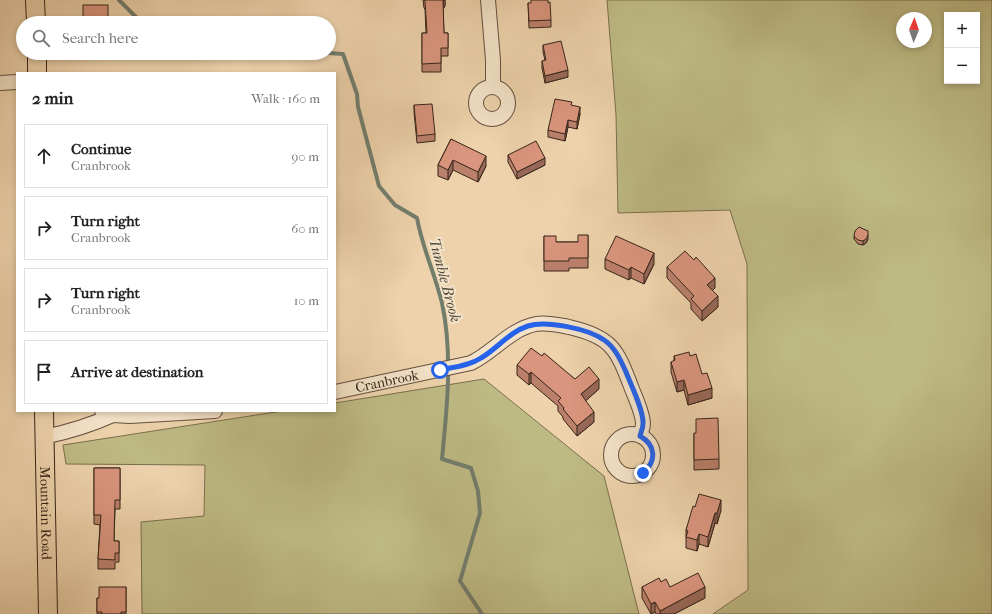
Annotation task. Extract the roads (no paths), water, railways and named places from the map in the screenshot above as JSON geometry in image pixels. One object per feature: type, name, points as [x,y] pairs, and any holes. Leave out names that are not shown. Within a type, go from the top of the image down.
[{"type":"main road","points":[[35,0],[36,16]]},
{"type":"main road","points":[[37,60],[37,72]]},
{"type":"main road","name":"Mountain Road","points":[[44,412],[48,614]]},
{"type":"street","points":[[488,0],[493,60],[493,87]]},
{"type":"street","points":[[0,83],[16,82]]},
{"type":"street","name":"Cranbrook","points":[[336,392],[471,363],[481,358],[509,336],[528,326],[550,324],[585,331],[604,340],[614,350],[620,359],[639,406],[643,424],[640,436]]},
{"type":"street","points":[[44,437],[96,423],[107,413],[130,416],[198,412]]},
{"type":"waterway","name":"Tumble Brook","points":[[119,0],[135,16]]},
{"type":"waterway","name":"Tumble Brook","points":[[336,54],[343,54],[357,94],[358,107],[379,186],[395,205],[417,218],[442,303],[448,361],[447,401],[442,459],[471,468],[478,491],[480,513],[460,581],[482,614]]}]
